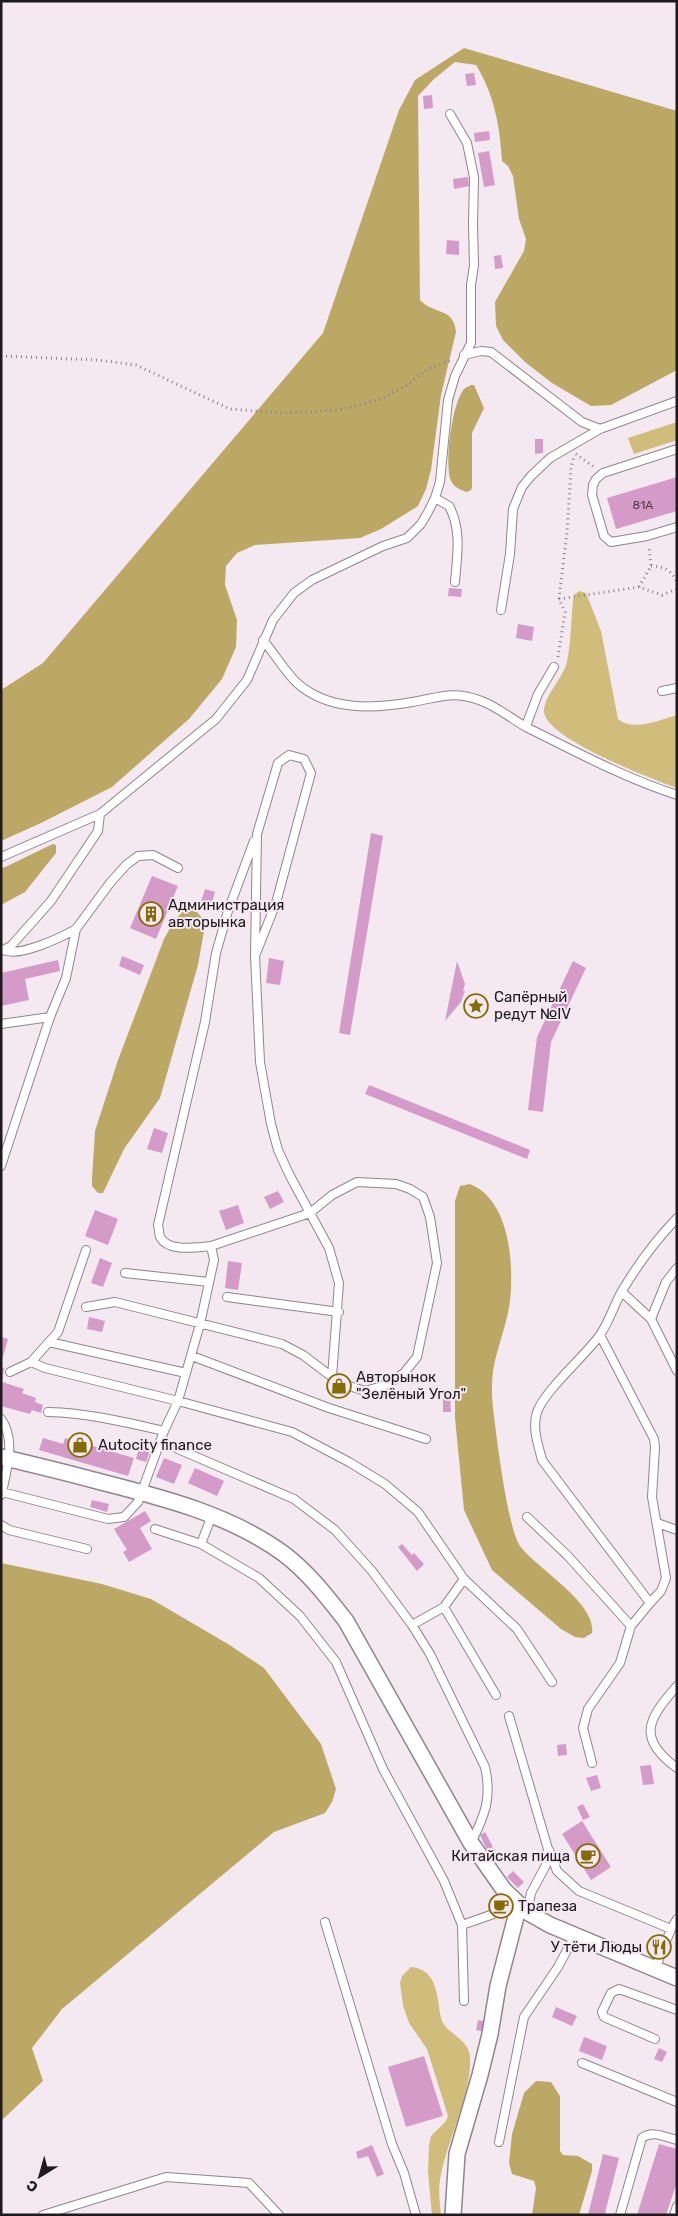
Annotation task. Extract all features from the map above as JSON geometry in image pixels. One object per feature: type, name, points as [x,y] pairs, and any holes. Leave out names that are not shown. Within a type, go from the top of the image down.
[{"type":"street","points":[[5,1457],[142,1492],[212,1515],[250,1532],[285,1555],[330,1600],[346,1621],[471,1843],[492,1875],[523,1909],[574,1937],[677,1978]]},
{"type":"street","points":[[454,2215],[456,2154],[480,2075],[490,2034],[498,1986],[523,1909]]},
{"type":"lane","points":[[1,857],[100,814],[216,719],[247,680],[273,620],[294,593],[312,580],[383,546],[407,538],[421,524],[435,498],[440,482],[448,400],[455,376],[471,343],[471,285],[474,265],[474,177],[467,143],[450,114]]},
{"type":"lane","points":[[464,355],[481,351],[491,352],[582,422],[600,429]]},
{"type":"lane","points":[[501,610],[510,554],[514,509],[522,488],[550,458],[600,429],[677,401]]},
{"type":"lane","points":[[677,449],[603,473],[592,485],[592,495],[604,536],[611,542],[647,536],[677,527]]},
{"type":"lane","points":[[435,498],[449,506],[457,528],[455,582]]},
{"type":"lane","points":[[263,640],[296,682],[320,698],[347,706],[373,707],[412,702],[448,694],[458,695],[486,703],[526,726],[646,785],[677,795]]},
{"type":"lane","points":[[526,726],[538,694],[554,667]]},
{"type":"lane","points":[[662,691],[677,688]]},
{"type":"lane","points":[[86,1306],[115,1302],[282,1344],[303,1355],[343,1384],[365,1391],[386,1385],[404,1373],[417,1357],[437,1263],[430,1217],[423,1197],[410,1188],[396,1184],[357,1182],[332,1195],[310,1213],[211,1246],[170,1246],[160,1237],[158,1225],[205,1022],[216,953],[228,911],[257,834],[278,763],[288,755],[304,759],[312,773],[276,903],[256,956]]},
{"type":"lane","points":[[3,951],[22,935],[51,900],[98,831],[100,814]]},
{"type":"lane","points":[[257,834],[256,956],[260,1062],[271,1124],[278,1150],[329,1248],[340,1283],[332,1377]]},
{"type":"lane","points":[[3,951],[16,952],[55,941],[76,929],[110,883],[126,865],[138,856],[153,855],[178,868]]},
{"type":"lane","points":[[1,1166],[50,1017],[66,978],[76,929]]},
{"type":"lane","points":[[1,1024],[50,1017]]},
{"type":"lane","points":[[650,1603],[542,1460],[535,1434],[538,1410],[600,1334],[622,1292],[652,1244],[677,1218]]},
{"type":"lane","points":[[1,1419],[8,1427],[2,1493],[108,1519],[118,1519],[128,1514],[138,1502],[164,1431],[178,1401],[192,1356],[214,1260],[211,1246]]},
{"type":"lane","points":[[10,1372],[31,1362],[58,1332],[86,1250]]},
{"type":"lane","points":[[651,1319],[666,1282],[677,1268]]},
{"type":"lane","points":[[125,1272],[209,1282]]},
{"type":"lane","points":[[622,1292],[651,1319],[677,1371]]},
{"type":"lane","points":[[227,1296],[339,1312]]},
{"type":"lane","points":[[592,1762],[584,1728],[584,1720],[588,1709],[620,1663],[631,1626],[661,1591],[666,1578],[652,1497],[654,1439],[600,1334]]},
{"type":"lane","points":[[49,1342],[186,1374]]},
{"type":"lane","points":[[192,1356],[329,1408],[426,1439]]},
{"type":"lane","points":[[31,1362],[45,1368],[292,1432],[385,1484],[418,1512],[464,1579],[516,1629],[552,1682]]},
{"type":"lane","points":[[48,1412],[76,1413],[110,1418],[164,1431]]},
{"type":"lane","points":[[178,1449],[294,1499],[335,1530],[372,1571],[412,1625],[430,1654],[485,1767],[489,1795],[486,1810],[471,1843]]},
{"type":"lane","points":[[201,1544],[212,1515]]},
{"type":"lane","points":[[527,1517],[567,1555],[631,1626]]},
{"type":"lane","points":[[657,1523],[677,1530]]},
{"type":"lane","points":[[1,1525],[9,1530],[87,1549]]},
{"type":"lane","points":[[155,1529],[201,1544],[259,1578],[300,1616],[336,1662],[383,1769],[444,1881],[462,1925],[464,2002]]},
{"type":"lane","points":[[412,1625],[444,1607],[464,1579]]},
{"type":"lane","points":[[444,1607],[496,1695]]},
{"type":"lane","points":[[677,1686],[661,1704],[653,1719],[650,1734],[654,1748],[677,1768]]},
{"type":"lane","points":[[510,1716],[548,1849],[557,1871],[579,1891],[672,1929]]},
{"type":"lane","points":[[462,1925],[523,1909],[546,1866],[548,1849]]},
{"type":"lane","points":[[655,1969],[677,1919]]},
{"type":"lane","points":[[325,1922],[392,2144],[404,2172],[416,2215]]},
{"type":"lane","points":[[499,2142],[524,2017],[558,1966],[574,1937]]},
{"type":"lane","points":[[654,2039],[604,2017],[602,2012],[611,1993],[619,1989],[677,2010]]},
{"type":"lane","points":[[582,2063],[677,2102]]},
{"type":"lane","points":[[620,2215],[642,2138],[654,2134],[677,2140]]},
{"type":"lane","points":[[43,2215],[166,2178],[249,2183],[279,2215]]},
{"type":"lane","points":[[674,2215],[677,2206]]},
{"type":"path","points":[[1,356],[98,360],[136,365],[230,409],[280,413],[339,410],[381,400],[406,386],[429,368],[464,355]]},
{"type":"path","points":[[554,667],[559,655],[565,612],[559,598],[568,532],[570,469],[575,453],[603,473]]},
{"type":"path","points":[[639,587],[651,566],[647,536]]},
{"type":"path","points":[[651,566],[657,566],[671,572],[677,582]]},
{"type":"path","points":[[559,598],[639,587],[662,595],[677,589]]},
{"type":"shaded area","points":[[464,48],[677,111],[677,370],[611,405],[591,406],[552,383],[525,362],[503,340],[496,326],[495,302],[524,251],[526,239],[519,219],[513,176],[508,166],[502,161],[500,135],[492,99],[476,65],[455,62],[434,79],[418,96],[420,300],[425,305],[442,312],[452,319],[456,332],[441,395],[431,470],[426,489],[418,506],[381,529],[360,538],[255,545],[237,553],[226,566],[225,585],[237,620],[236,647],[222,679],[189,719],[112,787],[1,841],[1,690],[43,663],[323,333],[399,110],[415,80]]},
{"type":"shaded area","points":[[474,385],[484,408],[472,433],[472,487],[467,492],[458,488],[451,481],[448,462],[452,422],[458,399],[464,390]]},
{"type":"shaded area","points":[[677,422],[677,440],[634,454],[628,438]]},
{"type":"shaded area","points":[[579,591],[586,593],[601,631],[618,719],[631,725],[639,725],[677,715],[677,788],[624,767],[579,745],[549,722],[544,711],[545,705],[567,662],[574,595]]},
{"type":"shaded area","points":[[53,844],[56,845],[56,853],[25,892],[1,905],[1,869]]},
{"type":"shaded area","points":[[189,908],[196,911],[203,919],[204,931],[198,965],[160,1098],[124,1149],[103,1193],[98,1193],[92,1186],[95,1131],[118,1060],[164,939],[177,917]]},
{"type":"shaded area","points":[[470,1184],[483,1192],[494,1204],[501,1218],[510,1252],[510,1301],[493,1371],[492,1388],[500,1464],[511,1522],[520,1546],[564,1586],[585,1610],[591,1622],[592,1633],[584,1638],[575,1637],[561,1629],[492,1570],[464,1510],[455,1418],[455,1201],[460,1186]]},
{"type":"shaded area","points":[[1,1563],[102,1584],[151,1599],[228,1644],[264,1668],[321,1744],[336,1789],[332,1802],[325,1813],[274,1832],[62,2009],[32,2048],[43,2081],[1,2121]]},
{"type":"shaded area","points":[[411,1967],[427,1973],[431,1979],[435,1986],[443,2023],[466,2045],[470,2057],[467,2087],[440,2180],[441,2215],[432,2215],[428,2172],[429,2146],[431,2136],[446,2121],[448,2116],[427,2049],[409,2023],[403,2005],[400,1983],[402,1976]]},
{"type":"shaded area","points":[[536,2081],[551,2082],[560,2096],[560,2151],[563,2155],[578,2156],[592,2164],[592,2171],[579,2215],[532,2215],[536,2188],[534,2181],[512,2174],[509,2163],[512,2134],[524,2093]]},
{"type":"building","points":[[474,73],[476,85],[467,86],[465,74]]},
{"type":"building","points":[[432,95],[433,108],[424,109],[423,96]]},
{"type":"building","points":[[489,131],[490,140],[475,142],[474,133]]},
{"type":"building","points":[[489,151],[495,185],[484,187],[478,153]]},
{"type":"building","points":[[468,177],[469,186],[454,189],[453,179]]},
{"type":"building","points":[[447,240],[459,241],[459,255],[446,254]]},
{"type":"building","points":[[501,255],[503,268],[495,269],[494,256]]},
{"type":"building","points":[[535,439],[543,439],[543,453],[535,454]]},
{"type":"building","points":[[677,477],[677,511],[616,529],[607,498]]},
{"type":"building","points":[[449,588],[462,589],[461,597],[448,596]]},
{"type":"building","points":[[518,624],[534,627],[532,641],[516,638]]},
{"type":"building","points":[[371,833],[383,836],[350,1035],[339,1033]]},
{"type":"building","name":"Администрация авторынка","points":[[152,876],[178,886],[156,939],[130,928]]},
{"type":"building","points":[[205,889],[215,892],[209,912],[199,909]]},
{"type":"building","points":[[122,956],[144,965],[140,975],[119,966]]},
{"type":"building","points":[[269,958],[284,961],[280,985],[266,983]]},
{"type":"building","points":[[58,960],[60,971],[25,979],[29,1000],[1,1006],[1,973]]},
{"type":"building","points":[[457,961],[465,984],[463,991],[465,991],[461,1002],[445,1021]]},
{"type":"building","points":[[573,961],[586,968],[551,1042],[543,1112],[528,1110],[537,1037]]},
{"type":"building","points":[[369,1085],[530,1150],[527,1159],[365,1094]]},
{"type":"building","points":[[154,1128],[168,1133],[162,1153],[147,1149]]},
{"type":"building","points":[[278,1191],[284,1202],[270,1209],[264,1197]]},
{"type":"building","points":[[238,1205],[244,1223],[226,1230],[219,1211]]},
{"type":"building","points":[[95,1210],[118,1219],[108,1245],[85,1236]]},
{"type":"building","points":[[100,1258],[112,1263],[103,1287],[91,1283]]},
{"type":"building","points":[[228,1261],[242,1263],[238,1290],[225,1288]]},
{"type":"building","points":[[89,1317],[105,1321],[102,1332],[87,1329]]},
{"type":"building","points":[[1,1337],[8,1339],[2,1360],[1,1360]]},
{"type":"building","points":[[1,1367],[4,1368],[2,1382],[24,1389],[22,1393],[36,1398],[35,1402],[43,1405],[41,1413],[32,1410],[30,1414],[1,1406]]},
{"type":"building","points":[[443,1396],[450,1396],[451,1412],[443,1412]]},
{"type":"building","points":[[43,1438],[63,1444],[65,1438],[134,1458],[128,1476],[39,1450]]},
{"type":"building","points":[[139,1448],[150,1451],[146,1462],[136,1459]]},
{"type":"building","points":[[164,1458],[182,1465],[174,1484],[156,1477]]},
{"type":"building","points":[[195,1468],[224,1481],[217,1496],[188,1483]]},
{"type":"building","points":[[92,1500],[109,1504],[107,1512],[90,1507]]},
{"type":"building","points":[[145,1511],[151,1521],[140,1528],[152,1549],[129,1562],[123,1552],[127,1550],[114,1529]]},
{"type":"building","points":[[402,1544],[424,1564],[417,1571],[398,1547]]},
{"type":"building","points":[[566,1744],[567,1755],[558,1756],[557,1745]]},
{"type":"building","points":[[651,1765],[654,1784],[643,1785],[640,1766]]},
{"type":"building","points":[[597,1775],[601,1788],[591,1791],[586,1778]]},
{"type":"building","points":[[583,1804],[590,1817],[583,1820],[577,1807]]},
{"type":"building","points":[[582,1821],[611,1867],[591,1880],[562,1834]]},
{"type":"building","points":[[485,1832],[493,1847],[487,1850],[480,1835]]},
{"type":"building","points":[[513,1871],[524,1882],[518,1888],[507,1877]]},
{"type":"building","points":[[654,1940],[662,1944],[659,1953],[650,1950]]},
{"type":"building","points":[[556,2007],[577,2016],[572,2026],[552,2017]]},
{"type":"building","points":[[478,2020],[488,2022],[486,2032],[476,2030]]},
{"type":"building","points":[[584,2037],[607,2046],[602,2060],[579,2051]]},
{"type":"building","points":[[659,2048],[667,2052],[662,2062],[654,2059]]},
{"type":"building","points":[[424,2056],[443,2116],[406,2127],[388,2067]]},
{"type":"building","points":[[659,2144],[677,2149],[677,2182],[666,2215],[637,2215]]},
{"type":"building","points":[[372,2145],[384,2174],[377,2177],[368,2156],[358,2159],[356,2152]]},
{"type":"building","points":[[603,2154],[619,2158],[605,2215],[588,2215]]},
{"type":"place","name":"Администрация авторынка","points":[[151,914]]},
{"type":"place","name":"Сапёрный редут №IV","points":[[476,1006]]},
{"type":"place","name":"Авторынок \"Зелёный Угол\"","points":[[339,1386]]},
{"type":"place","name":"Autocity finance","points":[[80,1445]]},
{"type":"place","name":"Китайская пища","points":[[588,1856]]},
{"type":"place","name":"Трапеза","points":[[501,1906]]},
{"type":"place","name":"У тёти Люды","points":[[659,1947]]}]
